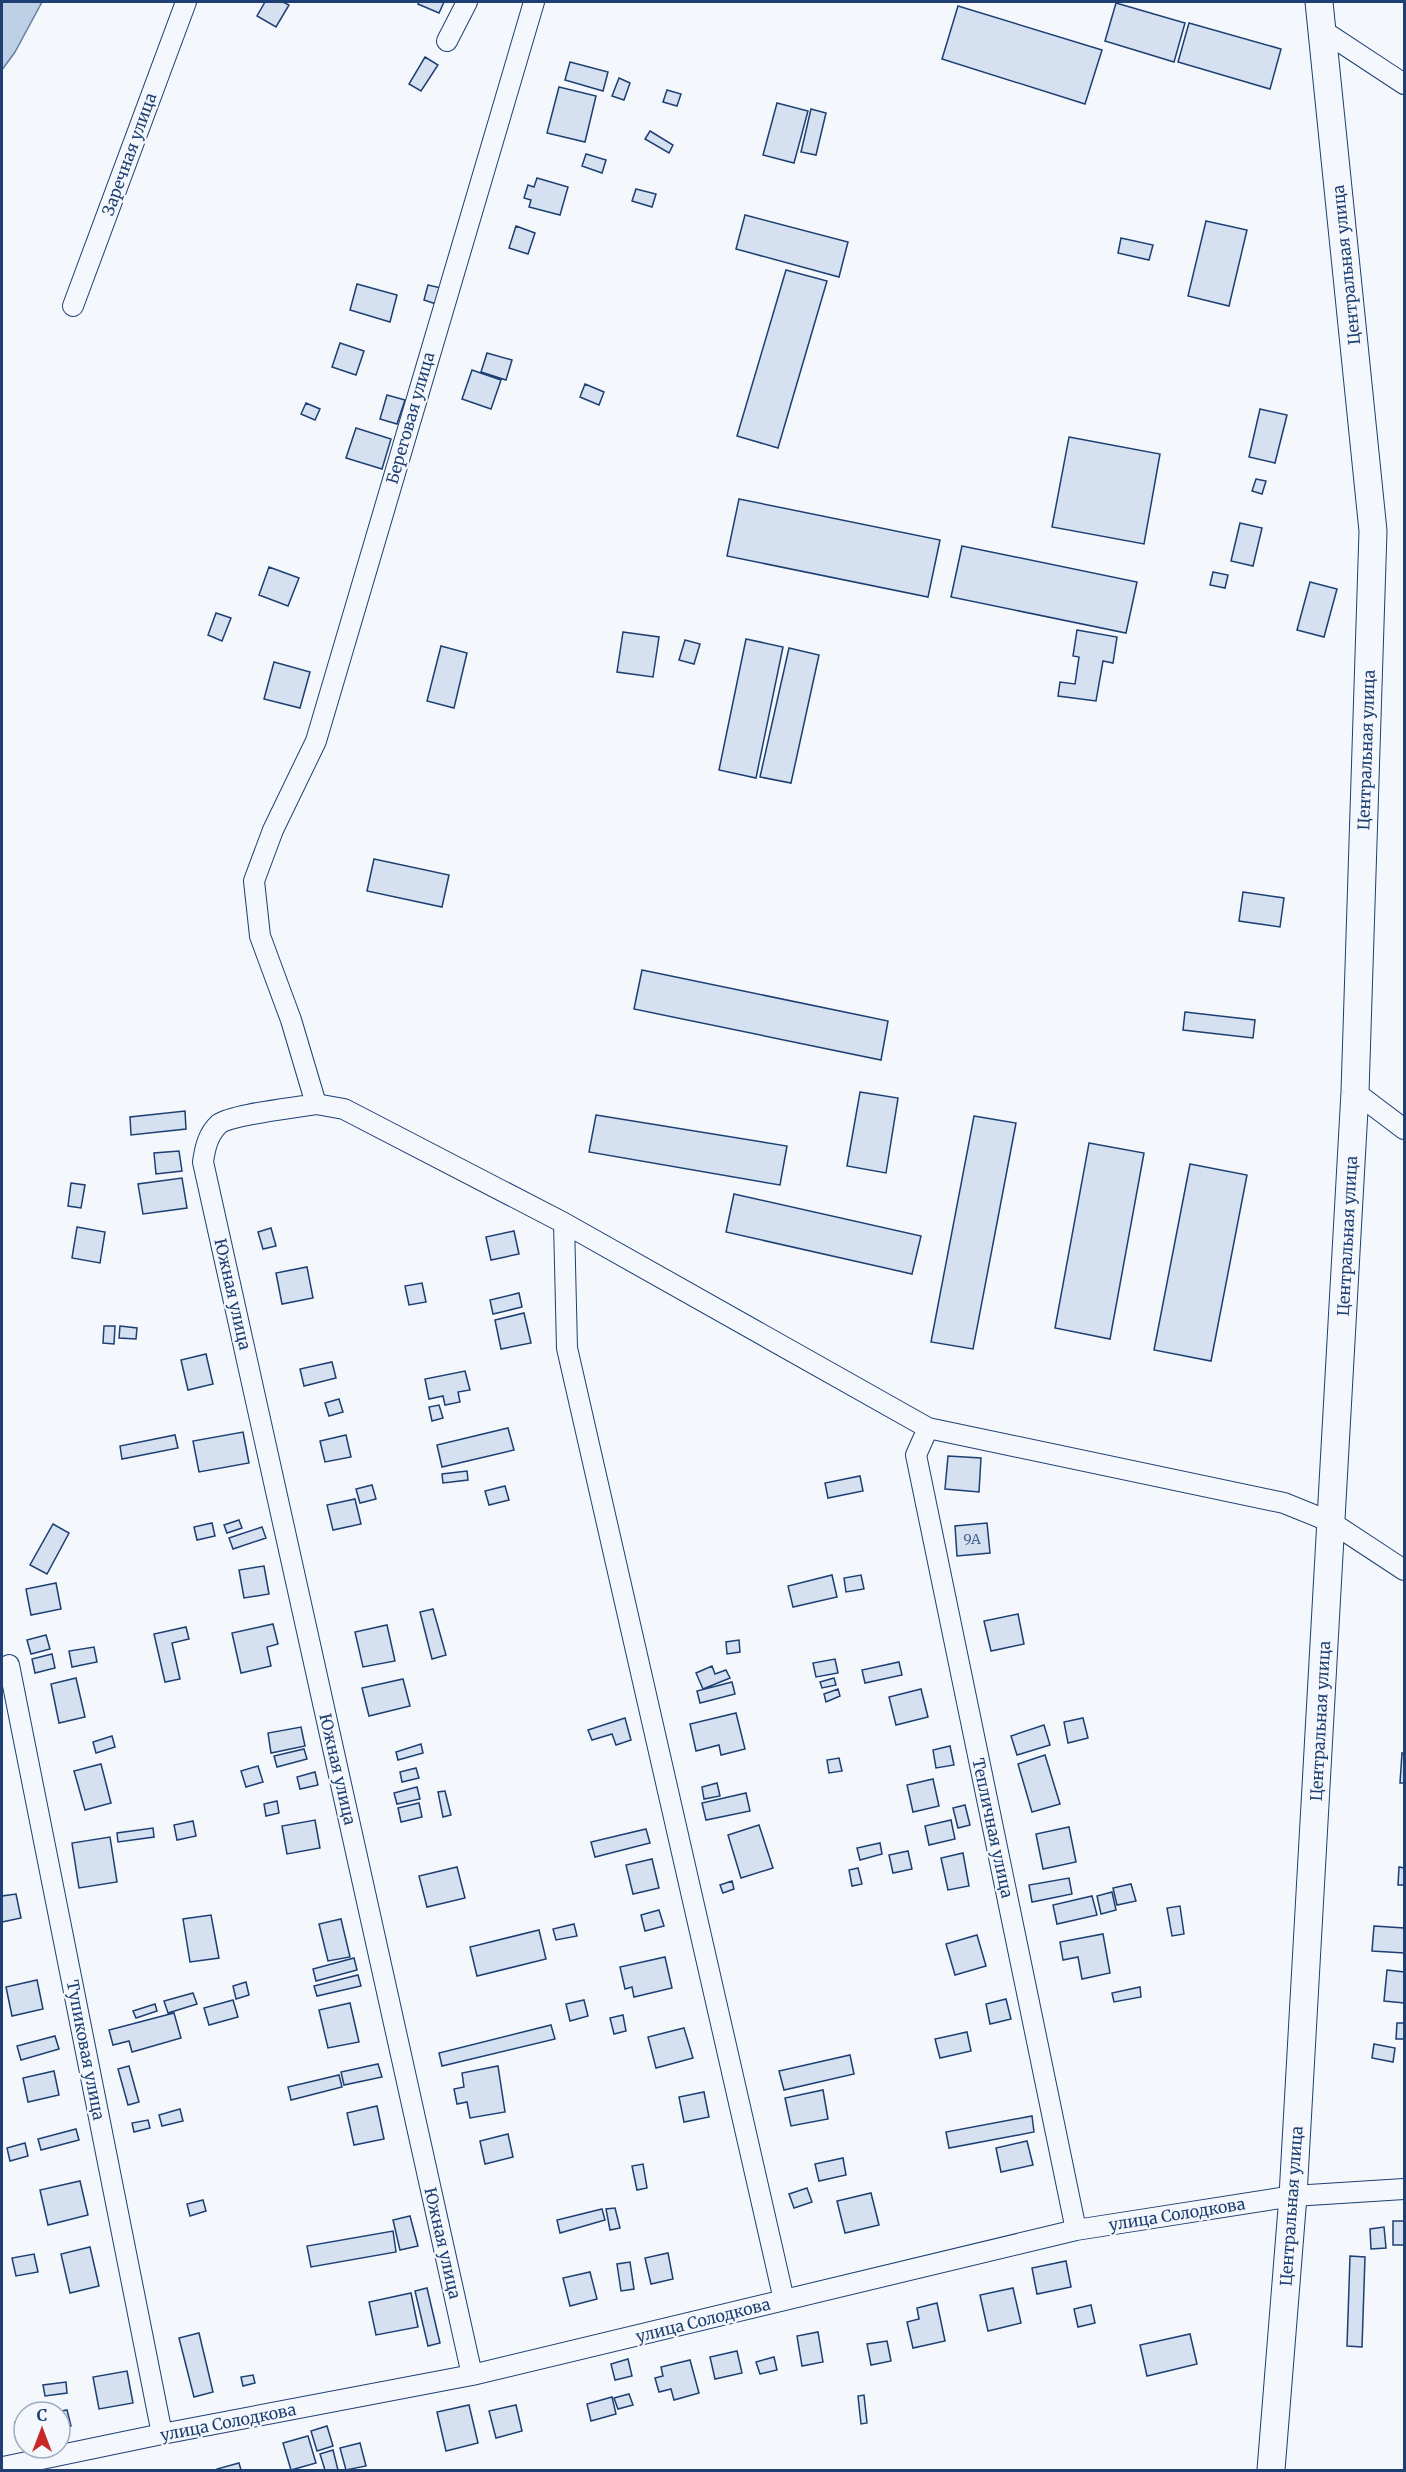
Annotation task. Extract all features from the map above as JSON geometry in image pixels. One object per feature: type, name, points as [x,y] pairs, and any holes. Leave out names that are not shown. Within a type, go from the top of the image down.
[{"type":"street","name":"Заречная улица","points":[[73,306],[186,2]]},
{"type":"street","points":[[447,41],[467,2]]},
{"type":"street","name":"Береговая улица","points":[[316,1104],[291,1020],[260,936],[254,881],[273,830],[316,741],[534,2]]},
{"type":"street","name":"Центральная улица","points":[[1271,2470],[1293,2196],[1355,1092],[1373,531],[1320,2]]},
{"type":"street","points":[[1322,30],[1404,84]]},
{"type":"street","points":[[1355,1092],[1404,1129]]},
{"type":"street","points":[[316,1104],[344,1109],[564,1223],[928,1428],[1284,1503],[1331,1522],[1404,1569]]},
{"type":"street","name":"Южная улица","points":[[316,1104],[228,1119],[212,1133],[205,1147],[203,1162],[472,2375]]},
{"type":"street","points":[[564,1223],[567,1348],[784,2300]]},
{"type":"street","name":"Тепличная улица","points":[[928,1428],[916,1455],[1076,2230]]},
{"type":"street","name":"Тупиковая улица","points":[[9,1665],[162,2434]]},
{"type":"street","name":"улица Солодкова","points":[[3,2467],[472,2375],[1076,2230],[1293,2196],[1404,2189]]},
{"type":"water","points":[[2,2],[42,2],[15,52],[2,70]]},
{"type":"building","points":[[265,2],[283,2],[289,5],[276,27],[257,16]]},
{"type":"building","points":[[419,2],[444,2],[439,13],[418,4]]},
{"type":"building","points":[[1116,3],[1185,23],[1174,62],[1105,41]]},
{"type":"building","points":[[958,6],[1102,50],[1085,104],[942,59]]},
{"type":"building","points":[[1189,23],[1281,49],[1270,89],[1178,62]]},
{"type":"building","points":[[425,57],[438,65],[421,91],[409,84]]},
{"type":"building","points":[[570,62],[608,72],[603,91],[565,80]]},
{"type":"building","points":[[619,78],[630,83],[624,100],[612,96]]},
{"type":"building","points":[[559,87],[596,96],[585,142],[547,133]]},
{"type":"building","points":[[667,90],[681,94],[677,106],[663,102]]},
{"type":"building","points":[[777,103],[808,111],[794,163],[763,155]]},
{"type":"building","points":[[811,109],[826,113],[816,155],[801,152]]},
{"type":"building","points":[[650,131],[673,145],[669,153],[645,139]]},
{"type":"building","points":[[586,154],[606,160],[602,173],[582,166]]},
{"type":"building","points":[[537,178],[568,187],[560,215],[529,207],[531,200],[524,198],[528,185],[534,187]]},
{"type":"building","points":[[636,189],[656,194],[652,207],[632,201]]},
{"type":"building","points":[[745,215],[848,242],[839,277],[736,249]]},
{"type":"building","points":[[1206,221],[1247,230],[1229,306],[1188,296]]},
{"type":"building","points":[[516,226],[535,233],[528,254],[509,248]]},
{"type":"building","points":[[1121,238],[1153,245],[1149,260],[1118,253]]},
{"type":"building","points":[[786,270],[827,281],[778,448],[737,436]]},
{"type":"building","points":[[357,284],[397,295],[390,322],[350,310]]},
{"type":"building","points":[[428,285],[441,288],[436,304],[424,300]]},
{"type":"building","points":[[340,343],[364,351],[356,375],[332,367]]},
{"type":"building","points":[[487,353],[512,360],[506,380],[481,372]]},
{"type":"building","points":[[472,370],[501,380],[491,409],[462,399]]},
{"type":"building","points":[[585,384],[604,392],[599,405],[580,397]]},
{"type":"building","points":[[387,395],[405,400],[397,424],[380,419]]},
{"type":"building","points":[[306,403],[320,409],[315,420],[301,414]]},
{"type":"building","points":[[1260,409],[1287,415],[1275,463],[1249,457]]},
{"type":"building","points":[[356,428],[391,439],[382,469],[346,458]]},
{"type":"building","points":[[1069,437],[1160,454],[1144,544],[1052,527]]},
{"type":"building","points":[[1256,479],[1266,481],[1262,494],[1252,491]]},
{"type":"building","points":[[739,499],[940,540],[928,597],[727,556]]},
{"type":"building","points":[[1240,523],[1262,528],[1253,566],[1231,561]]},
{"type":"building","points":[[962,546],[1137,582],[1126,633],[951,597]]},
{"type":"building","points":[[269,567],[299,578],[288,606],[259,595]]},
{"type":"building","points":[[1213,572],[1228,575],[1225,588],[1210,585]]},
{"type":"building","points":[[1310,582],[1337,589],[1324,637],[1297,630]]},
{"type":"building","points":[[216,613],[231,618],[222,641],[208,635]]},
{"type":"building","points":[[1077,630],[1117,637],[1113,663],[1103,661],[1096,701],[1058,696],[1060,682],[1075,684],[1079,657],[1073,656]]},
{"type":"building","points":[[623,632],[659,637],[653,677],[617,672]]},
{"type":"building","points":[[746,639],[783,647],[756,778],[719,770]]},
{"type":"building","points":[[685,640],[700,644],[694,664],[679,660]]},
{"type":"building","points":[[441,646],[467,653],[454,708],[427,701]]},
{"type":"building","points":[[789,648],[819,655],[791,783],[760,777]]},
{"type":"building","points":[[274,662],[310,672],[300,708],[264,699]]},
{"type":"building","points":[[374,859],[449,875],[442,907],[367,891]]},
{"type":"building","points":[[1243,892],[1284,898],[1280,927],[1239,921]]},
{"type":"building","points":[[642,970],[888,1021],[881,1060],[634,1009]]},
{"type":"building","points":[[1185,1012],[1255,1020],[1253,1038],[1183,1030]]},
{"type":"building","points":[[860,1092],[898,1098],[886,1173],[847,1166]]},
{"type":"building","points":[[185,1111],[186,1129],[131,1135],[130,1117]]},
{"type":"building","points":[[596,1115],[787,1146],[780,1185],[589,1152]]},
{"type":"building","points":[[974,1116],[1016,1123],[973,1349],[931,1342]]},
{"type":"building","points":[[1089,1143],[1144,1153],[1110,1339],[1055,1328]]},
{"type":"building","points":[[179,1151],[182,1171],[156,1174],[154,1153]]},
{"type":"building","points":[[1190,1164],[1247,1175],[1211,1361],[1154,1350]]},
{"type":"building","points":[[182,1178],[187,1208],[143,1214],[138,1184]]},
{"type":"building","points":[[71,1183],[85,1185],[81,1208],[68,1206]]},
{"type":"building","points":[[734,1194],[921,1236],[912,1274],[726,1232]]},
{"type":"building","points":[[77,1227],[105,1232],[100,1263],[72,1258]]},
{"type":"building","points":[[271,1228],[276,1246],[263,1249],[258,1232]]},
{"type":"building","points":[[514,1231],[519,1254],[491,1260],[486,1237]]},
{"type":"building","points":[[307,1267],[313,1298],[282,1304],[276,1273]]},
{"type":"building","points":[[422,1283],[426,1302],[409,1305],[405,1286]]},
{"type":"building","points":[[519,1293],[522,1307],[493,1314],[490,1300]]},
{"type":"building","points":[[524,1313],[531,1343],[501,1349],[495,1320]]},
{"type":"building","points":[[104,1326],[115,1326],[114,1344],[103,1343]]},
{"type":"building","points":[[120,1326],[137,1328],[136,1339],[119,1338]]},
{"type":"building","points":[[206,1354],[213,1384],[188,1390],[181,1360]]},
{"type":"building","points":[[332,1362],[336,1378],[304,1386],[300,1369]]},
{"type":"building","points":[[465,1371],[470,1390],[458,1392],[460,1402],[445,1405],[443,1396],[429,1399],[425,1379]]},
{"type":"building","points":[[339,1399],[343,1412],[329,1416],[325,1403]]},
{"type":"building","points":[[439,1405],[443,1418],[432,1421],[429,1407]]},
{"type":"building","points":[[508,1428],[514,1450],[442,1467],[437,1445]]},
{"type":"building","points":[[243,1432],[249,1463],[199,1472],[193,1441]]},
{"type":"building","points":[[175,1435],[178,1448],[122,1459],[120,1446]]},
{"type":"building","points":[[346,1435],[351,1457],[325,1462],[320,1441]]},
{"type":"building","points":[[948,1456],[981,1458],[979,1492],[945,1489]]},
{"type":"building","points":[[467,1471],[468,1480],[443,1483],[442,1474]]},
{"type":"building","points":[[860,1476],[863,1491],[828,1498],[825,1483]]},
{"type":"building","points":[[372,1485],[376,1499],[360,1503],[356,1489]]},
{"type":"building","points":[[505,1486],[509,1500],[489,1505],[485,1491]]},
{"type":"building","points":[[355,1499],[361,1524],[333,1530],[327,1505]]},
{"type":"building","points":[[239,1520],[242,1528],[227,1533],[224,1525]]},
{"type":"building","points":[[212,1523],[215,1536],[197,1540],[194,1527]]},
{"type":"building","points":[[987,1523],[990,1553],[957,1556],[955,1526]]},
{"type":"building","points":[[53,1524],[69,1533],[47,1574],[30,1565]]},
{"type":"building","points":[[262,1527],[266,1538],[233,1549],[229,1538]]},
{"type":"building","points":[[264,1566],[269,1594],[244,1598],[239,1570]]},
{"type":"building","points":[[832,1575],[837,1597],[793,1607],[788,1586]]},
{"type":"building","points":[[861,1575],[864,1589],[846,1592],[844,1578]]},
{"type":"building","points":[[56,1583],[61,1609],[31,1615],[26,1589]]},
{"type":"building","points":[[433,1609],[446,1655],[432,1659],[420,1612]]},
{"type":"building","points":[[1018,1614],[1024,1644],[991,1651],[984,1621]]},
{"type":"building","points":[[273,1624],[278,1644],[267,1647],[271,1666],[241,1673],[232,1633]]},
{"type":"building","points":[[387,1625],[395,1661],[363,1667],[355,1632]]},
{"type":"building","points":[[186,1627],[189,1639],[172,1643],[180,1679],[165,1682],[154,1634]]},
{"type":"building","points":[[46,1635],[50,1649],[31,1654],[27,1640]]},
{"type":"building","points":[[739,1640],[740,1652],[727,1654],[726,1642]]},
{"type":"building","points":[[94,1647],[97,1662],[72,1667],[69,1651]]},
{"type":"building","points":[[52,1654],[55,1668],[35,1673],[32,1659]]},
{"type":"building","points":[[835,1659],[838,1673],[816,1677],[813,1663]]},
{"type":"building","points":[[899,1662],[902,1675],[865,1683],[862,1670]]},
{"type":"building","points":[[712,1666],[715,1674],[726,1670],[730,1678],[703,1689],[696,1673]]},
{"type":"building","points":[[76,1678],[85,1717],[59,1723],[51,1684]]},
{"type":"building","points":[[834,1678],[836,1685],[822,1688],[820,1682]]},
{"type":"building","points":[[403,1679],[410,1706],[369,1716],[362,1688]]},
{"type":"building","points":[[732,1682],[735,1694],[700,1703],[697,1691]]},
{"type":"building","points":[[838,1689],[840,1696],[826,1702],[824,1694]]},
{"type":"building","points":[[921,1689],[928,1717],[896,1725],[889,1697]]},
{"type":"building","points":[[736,1713],[745,1749],[721,1755],[719,1745],[696,1751],[690,1724]]},
{"type":"building","points":[[625,1718],[631,1740],[616,1745],[612,1734],[592,1740],[588,1730]]},
{"type":"building","points":[[1083,1718],[1088,1738],[1068,1743],[1064,1722]]},
{"type":"building","points":[[1044,1725],[1050,1745],[1017,1755],[1011,1736]]},
{"type":"building","points":[[301,1727],[305,1746],[271,1753],[268,1733]]},
{"type":"building","points":[[112,1736],[115,1747],[96,1753],[93,1742]]},
{"type":"building","points":[[421,1744],[423,1753],[398,1760],[396,1752]]},
{"type":"building","points":[[950,1746],[954,1765],[936,1768],[933,1750]]},
{"type":"building","points":[[304,1749],[307,1759],[277,1767],[274,1756]]},
{"type":"building","points":[[1402,1753],[1404,1754],[1404,1783],[1400,1783]]},
{"type":"building","points":[[1045,1755],[1060,1804],[1032,1812],[1018,1764]]},
{"type":"building","points":[[839,1758],[842,1771],[829,1773],[827,1760]]},
{"type":"building","points":[[101,1764],[111,1803],[85,1810],[74,1771]]},
{"type":"building","points":[[258,1766],[263,1782],[246,1787],[241,1771]]},
{"type":"building","points":[[416,1768],[419,1778],[402,1782],[400,1772]]},
{"type":"building","points":[[315,1772],[318,1785],[300,1789],[297,1777]]},
{"type":"building","points":[[933,1779],[939,1806],[913,1812],[907,1785]]},
{"type":"building","points":[[717,1783],[720,1796],[704,1799],[702,1787]]},
{"type":"building","points":[[417,1787],[420,1799],[397,1804],[394,1793]]},
{"type":"building","points":[[445,1791],[451,1815],[443,1817],[438,1792]]},
{"type":"building","points":[[746,1793],[750,1811],[706,1820],[702,1803]]},
{"type":"building","points":[[277,1801],[279,1813],[266,1816],[264,1804]]},
{"type":"building","points":[[419,1803],[422,1817],[401,1822],[398,1808]]},
{"type":"building","points":[[965,1805],[970,1825],[958,1828],[953,1808]]},
{"type":"building","points":[[315,1820],[320,1848],[287,1854],[282,1826]]},
{"type":"building","points":[[951,1820],[955,1839],[929,1845],[925,1826]]},
{"type":"building","points":[[193,1821],[196,1836],[177,1840],[174,1825]]},
{"type":"building","points":[[759,1825],[773,1868],[741,1878],[728,1835]]},
{"type":"building","points":[[1069,1827],[1076,1862],[1043,1869],[1036,1834]]},
{"type":"building","points":[[153,1828],[154,1837],[118,1842],[117,1833]]},
{"type":"building","points":[[646,1829],[650,1843],[595,1857],[591,1842]]},
{"type":"building","points":[[110,1837],[117,1882],[79,1888],[72,1843]]},
{"type":"building","points":[[880,1843],[882,1854],[860,1860],[857,1848]]},
{"type":"building","points":[[908,1851],[912,1869],[893,1873],[889,1855]]},
{"type":"building","points":[[963,1853],[969,1886],[948,1890],[941,1858]]},
{"type":"building","points":[[652,1859],[659,1888],[633,1894],[626,1865]]},
{"type":"building","points":[[457,1867],[465,1898],[427,1907],[419,1876]]},
{"type":"building","points":[[1399,1867],[1404,1868],[1404,1885],[1398,1885]]},
{"type":"building","points":[[858,1868],[862,1884],[852,1886],[849,1870]]},
{"type":"building","points":[[1069,1878],[1072,1894],[1032,1902],[1029,1885]]},
{"type":"building","points":[[732,1881],[734,1889],[723,1893],[720,1885]]},
{"type":"building","points":[[1131,1884],[1136,1901],[1117,1905],[1113,1888]]},
{"type":"building","points":[[1112,1892],[1116,1910],[1101,1914],[1097,1896]]},
{"type":"building","points":[[16,1894],[21,1918],[2,1922],[2,1896]]},
{"type":"building","points":[[1092,1896],[1097,1915],[1057,1924],[1053,1905]]},
{"type":"building","points":[[1180,1906],[1184,1934],[1172,1936],[1167,1908]]},
{"type":"building","points":[[659,1910],[664,1926],[645,1931],[641,1915]]},
{"type":"building","points":[[211,1915],[219,1958],[190,1962],[183,1919]]},
{"type":"building","points":[[341,1919],[350,1957],[328,1961],[319,1924]]},
{"type":"building","points":[[574,1924],[577,1936],[556,1940],[553,1929]]},
{"type":"building","points":[[1374,1926],[1404,1928],[1404,1953],[1372,1951]]},
{"type":"building","points":[[539,1930],[546,1959],[477,1976],[470,1947]]},
{"type":"building","points":[[1103,1934],[1110,1973],[1082,1979],[1078,1957],[1063,1960],[1060,1942]]},
{"type":"building","points":[[977,1935],[986,1966],[955,1975],[946,1944]]},
{"type":"building","points":[[665,1957],[672,1988],[634,1997],[632,1987],[625,1989],[620,1967]]},
{"type":"building","points":[[354,1958],[357,1970],[316,1981],[313,1969]]},
{"type":"building","points":[[1387,1970],[1404,1972],[1404,2003],[1384,2001]]},
{"type":"building","points":[[358,1975],[361,1986],[317,1996],[314,1986]]},
{"type":"building","points":[[37,1980],[43,2009],[12,2016],[6,1987]]},
{"type":"building","points":[[246,1982],[249,1995],[236,1999],[233,1986]]},
{"type":"building","points":[[1140,1987],[1141,1997],[1114,2002],[1112,1993]]},
{"type":"building","points":[[193,1993],[197,2004],[168,2013],[164,2001]]},
{"type":"building","points":[[1006,1999],[1011,2019],[990,2024],[986,2004]]},
{"type":"building","points":[[233,2000],[238,2017],[209,2025],[204,2008]]},
{"type":"building","points":[[584,2000],[588,2016],[570,2021],[566,2004]]},
{"type":"building","points":[[350,2003],[359,2042],[328,2048],[319,2010]]},
{"type":"building","points":[[155,2004],[157,2011],[136,2018],[133,2011]]},
{"type":"building","points":[[174,2013],[181,2038],[132,2052],[129,2041],[113,2045],[109,2030]]},
{"type":"building","points":[[623,2015],[626,2031],[614,2034],[610,2018]]},
{"type":"building","points":[[1397,2023],[1404,2023],[1404,2039],[1396,2039]]},
{"type":"building","points":[[551,2025],[555,2039],[442,2066],[439,2053]]},
{"type":"building","points":[[684,2028],[693,2058],[656,2068],[648,2037]]},
{"type":"building","points":[[967,2032],[971,2051],[940,2058],[935,2039]]},
{"type":"building","points":[[55,2036],[59,2049],[21,2060],[17,2046]]},
{"type":"building","points":[[1374,2044],[1395,2048],[1393,2062],[1372,2058]]},
{"type":"building","points":[[850,2055],[854,2074],[784,2090],[779,2071]]},
{"type":"building","points":[[378,2064],[382,2077],[344,2085],[341,2072]]},
{"type":"building","points":[[129,2066],[139,2102],[128,2105],[118,2069]]},
{"type":"building","points":[[498,2066],[505,2112],[470,2118],[467,2102],[457,2104],[454,2089],[464,2087],[462,2073]]},
{"type":"building","points":[[54,2071],[59,2095],[28,2102],[23,2078]]},
{"type":"building","points":[[339,2075],[342,2087],[291,2100],[288,2087]]},
{"type":"building","points":[[823,2090],[828,2119],[791,2126],[785,2098]]},
{"type":"building","points":[[704,2092],[709,2117],[684,2122],[679,2097]]},
{"type":"building","points":[[377,2106],[384,2139],[354,2145],[347,2113]]},
{"type":"building","points":[[180,2109],[183,2121],[162,2126],[159,2115]]},
{"type":"building","points":[[1032,2116],[1034,2132],[949,2148],[946,2132]]},
{"type":"building","points":[[148,2120],[150,2128],[134,2132],[132,2123]]},
{"type":"building","points":[[76,2129],[79,2140],[41,2150],[38,2139]]},
{"type":"building","points":[[508,2134],[513,2157],[485,2164],[480,2141]]},
{"type":"building","points":[[1027,2141],[1033,2165],[1001,2172],[996,2148]]},
{"type":"building","points":[[25,2143],[28,2156],[10,2161],[7,2148]]},
{"type":"building","points":[[843,2158],[846,2175],[819,2181],[815,2164]]},
{"type":"building","points":[[643,2164],[647,2188],[637,2190],[632,2166]]},
{"type":"building","points":[[80,2181],[88,2215],[48,2225],[40,2190]]},
{"type":"building","points":[[807,2188],[812,2202],[794,2208],[789,2194]]},
{"type":"building","points":[[871,2193],[879,2225],[845,2233],[837,2201]]},
{"type":"building","points":[[203,2200],[206,2211],[190,2216],[187,2204]]},
{"type":"building","points":[[615,2208],[620,2228],[610,2230],[606,2209]]},
{"type":"building","points":[[602,2209],[605,2220],[560,2233],[557,2220]]},
{"type":"building","points":[[410,2216],[418,2246],[400,2250],[393,2220]]},
{"type":"building","points":[[1393,2221],[1404,2221],[1404,2245],[1393,2245]]},
{"type":"building","points":[[1384,2227],[1386,2248],[1371,2249],[1370,2229]]},
{"type":"building","points":[[393,2231],[396,2252],[311,2267],[307,2246]]},
{"type":"building","points":[[90,2247],[99,2286],[70,2293],[61,2254]]},
{"type":"building","points":[[668,2253],[673,2279],[651,2284],[645,2258]]},
{"type":"building","points":[[34,2254],[38,2272],[16,2276],[12,2258]]},
{"type":"building","points":[[1350,2256],[1365,2257],[1362,2347],[1347,2346]]},
{"type":"building","points":[[1066,2261],[1071,2287],[1037,2294],[1032,2268]]},
{"type":"building","points":[[630,2262],[634,2289],[621,2291],[617,2264]]},
{"type":"building","points":[[590,2272],[597,2299],[570,2306],[563,2278]]},
{"type":"building","points":[[427,2288],[440,2343],[428,2346],[415,2291]]},
{"type":"building","points":[[1013,2288],[1021,2323],[988,2331],[980,2295]]},
{"type":"building","points":[[411,2293],[418,2327],[376,2335],[369,2302]]},
{"type":"building","points":[[937,2303],[945,2341],[913,2348],[907,2322],[919,2319],[917,2308]]},
{"type":"building","points":[[1091,2305],[1095,2323],[1078,2327],[1074,2309]]},
{"type":"building","points":[[818,2332],[823,2362],[802,2366],[797,2336]]},
{"type":"building","points":[[199,2333],[213,2392],[194,2397],[179,2338]]},
{"type":"building","points":[[1190,2334],[1197,2364],[1147,2376],[1140,2345]]},
{"type":"building","points":[[887,2341],[891,2361],[871,2365],[867,2344]]},
{"type":"building","points":[[737,2351],[742,2373],[715,2379],[710,2357]]},
{"type":"building","points":[[774,2357],[777,2370],[760,2374],[756,2362]]},
{"type":"building","points":[[628,2359],[632,2376],[615,2380],[611,2364]]},
{"type":"building","points":[[690,2360],[699,2393],[674,2400],[671,2389],[659,2392],[655,2378],[663,2376],[661,2367]]},
{"type":"building","points":[[127,2371],[133,2403],[99,2409],[93,2377]]},
{"type":"building","points":[[253,2375],[255,2383],[243,2386],[241,2377]]},
{"type":"building","points":[[66,2382],[67,2393],[45,2396],[43,2385]]},
{"type":"building","points":[[629,2394],[633,2405],[618,2409],[614,2398]]},
{"type":"building","points":[[864,2395],[867,2423],[861,2424],[858,2396]]},
{"type":"building","points":[[612,2397],[616,2414],[591,2421],[587,2404]]},
{"type":"building","points":[[469,2405],[478,2443],[446,2451],[437,2412]]},
{"type":"building","points":[[516,2405],[522,2431],[496,2438],[489,2411]]},
{"type":"building","points":[[327,2426],[333,2446],[317,2451],[311,2431]]},
{"type":"building","points":[[308,2436],[316,2463],[291,2470],[283,2443]]},
{"type":"building","points":[[360,2443],[366,2466],[346,2470],[340,2448]]},
{"type":"building","points":[[333,2450],[338,2470],[325,2470],[320,2454]]},
{"type":"building","points":[[239,2463],[241,2470],[217,2470],[217,2469]]}]
